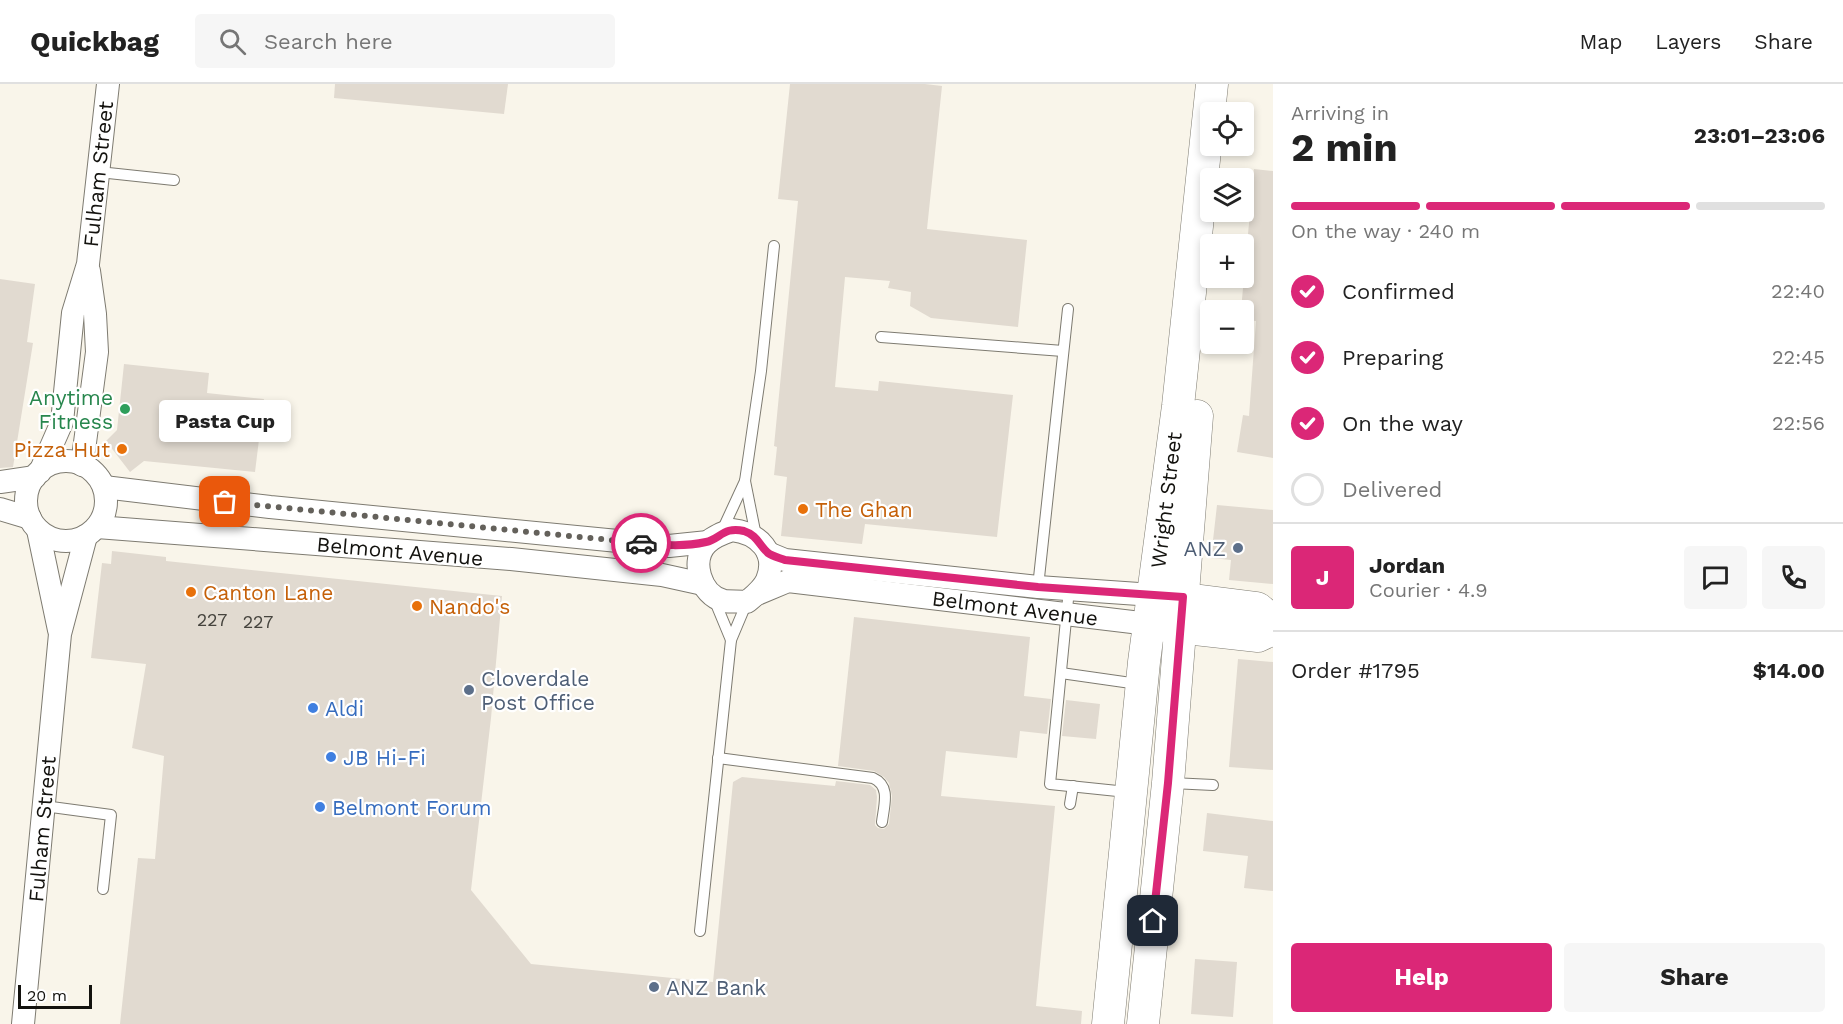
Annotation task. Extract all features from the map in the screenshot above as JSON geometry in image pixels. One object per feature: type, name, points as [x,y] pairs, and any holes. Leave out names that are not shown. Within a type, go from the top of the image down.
[{"type":"street","name":"Fulham Street","points":[[37,474],[62,422],[73,313],[88,264],[108,84]]},
{"type":"street","name":"Wright Street","points":[[1143,1024],[1168,783],[1166,611],[1178,406],[1212,84]]},
{"type":"street","points":[[1229,102],[1231,84]]},
{"type":"street","name":"Fulham Street","points":[[82,465],[97,352],[95,314],[88,264]]},
{"type":"street","name":"Wright Street","points":[[1108,1024],[1141,685],[1166,611],[1195,433],[1210,288]]},
{"type":"street","points":[[34,524],[27,508],[29,486],[37,474],[50,465],[71,462],[91,471],[104,487],[106,501],[103,514],[92,531]]},
{"type":"street","points":[[0,482],[37,474]]},
{"type":"street","name":"Belmont Avenue","points":[[104,487],[270,507],[669,546],[714,538],[732,530],[746,532],[762,546],[785,560],[1069,589],[1166,611],[1258,636],[1273,629]]},
{"type":"street","name":"Belmont Avenue","points":[[0,509],[34,524],[48,537],[61,541],[74,540],[92,531],[511,560],[662,575],[707,589],[723,600],[752,598],[788,581],[1067,615],[1257,608],[1273,621]]},
{"type":"street","name":"Fulham Street","points":[[34,524],[60,634]]},
{"type":"street","name":"Fulham Street","points":[[22,1024],[60,634],[92,531]]},
{"type":"street","points":[[707,589],[698,572],[698,561],[702,550],[714,538]]},
{"type":"street","points":[[752,598],[766,582],[770,569],[762,546]]},
{"type":"lane","points":[[99,171],[174,180]]},
{"type":"lane","points":[[714,538],[745,481],[761,371],[774,246]]},
{"type":"lane","points":[[1038,587],[1068,309]]},
{"type":"lane","points":[[881,337],[1062,351]]},
{"type":"lane","points":[[745,481],[762,546]]},
{"type":"lane","points":[[707,589],[731,640]]},
{"type":"lane","points":[[1069,589],[1050,784],[1131,793]]},
{"type":"lane","points":[[700,931],[731,640],[752,598]]},
{"type":"lane","points":[[1061,673],[1141,685]]},
{"type":"lane","points":[[718,758],[873,778],[884,786],[882,822]]},
{"type":"lane","points":[[1168,783],[1213,785]]},
{"type":"lane","points":[[1071,804],[1072,786]]},
{"type":"lane","points":[[44,806],[111,815],[103,889]]},
{"type":"building","points":[[335,84],[508,84],[504,114],[334,98]]},
{"type":"building","points":[[790,84],[942,86],[927,229],[1027,240],[1018,327],[931,318],[910,306],[911,292],[888,288],[890,281],[845,277],[835,387],[878,391],[879,381],[1013,395],[997,537],[865,524],[862,544],[781,536],[787,477],[774,475],[777,447],[774,446],[798,201],[778,199]]},
{"type":"building","points":[[1254,169],[1273,171],[1273,458],[1237,452],[1243,415],[1249,416],[1256,321],[1254,321],[1254,300],[1242,300],[1243,288],[1254,288],[1254,234],[1248,234],[1249,222],[1254,222]]},
{"type":"building","points":[[0,279],[35,284],[27,342],[33,343],[13,467],[0,468]]},
{"type":"building","points":[[124,364],[209,373],[207,393],[264,399],[255,472],[144,461],[130,472],[106,441],[117,430]]},
{"type":"building","points":[[1217,505],[1273,510],[1273,584],[1229,580],[1231,560],[1211,558]]},
{"type":"building","name":"Belmont Forum","points":[[112,551],[166,557],[166,561],[502,596],[491,718],[471,890],[531,964],[713,982],[733,782],[742,777],[835,786],[836,781],[870,785],[876,790],[877,797],[875,825],[884,829],[889,824],[892,796],[889,783],[884,777],[874,771],[838,766],[854,617],[1030,637],[1024,696],[1051,699],[1047,734],[1020,731],[1017,758],[946,751],[941,796],[1055,806],[1036,1006],[1082,1011],[1081,1024],[120,1024],[138,858],[155,859],[164,756],[132,748],[146,664],[91,658],[102,563],[111,564]]},
{"type":"building","points":[[1238,659],[1273,662],[1273,770],[1229,767]]},
{"type":"building","points":[[1066,700],[1100,704],[1096,739],[1062,736]]},
{"type":"building","points":[[1207,813],[1273,821],[1273,891],[1244,888],[1248,856],[1203,851]]},
{"type":"building","points":[[1195,959],[1237,962],[1233,1017],[1191,1014]]},
{"type":"way so far","points":[[225,502],[641,543]]},
{"type":"place","name":"Anytime Fitness","points":[[125,409]]},
{"type":"place","name":"Pizza Hut","points":[[122,449]]},
{"type":"place","name":"Pasta Cup","points":[[225,502]]},
{"type":"place","name":"The Ghan","points":[[803,509]]},
{"type":"place","name":"ANZ","points":[[1238,548]]},
{"type":"place","name":"Canton Lane","points":[[191,592]]},
{"type":"place","name":"Nando's","points":[[417,606]]},
{"type":"place","name":"Cloverdale Post Office","points":[[469,690]]},
{"type":"place","name":"Aldi","points":[[313,708]]},
{"type":"place","name":"JB Hi-Fi","points":[[331,757]]},
{"type":"place","name":"Belmont Forum","points":[[320,807]]},
{"type":"place","name":"ANZ Bank","points":[[654,987]]},
{"type":"route","points":[[641,543],[669,546],[708,542],[721,533],[732,530],[746,532],[756,538],[768,553],[785,560],[1038,587],[1183,597],[1168,783],[1153,921]]}]
